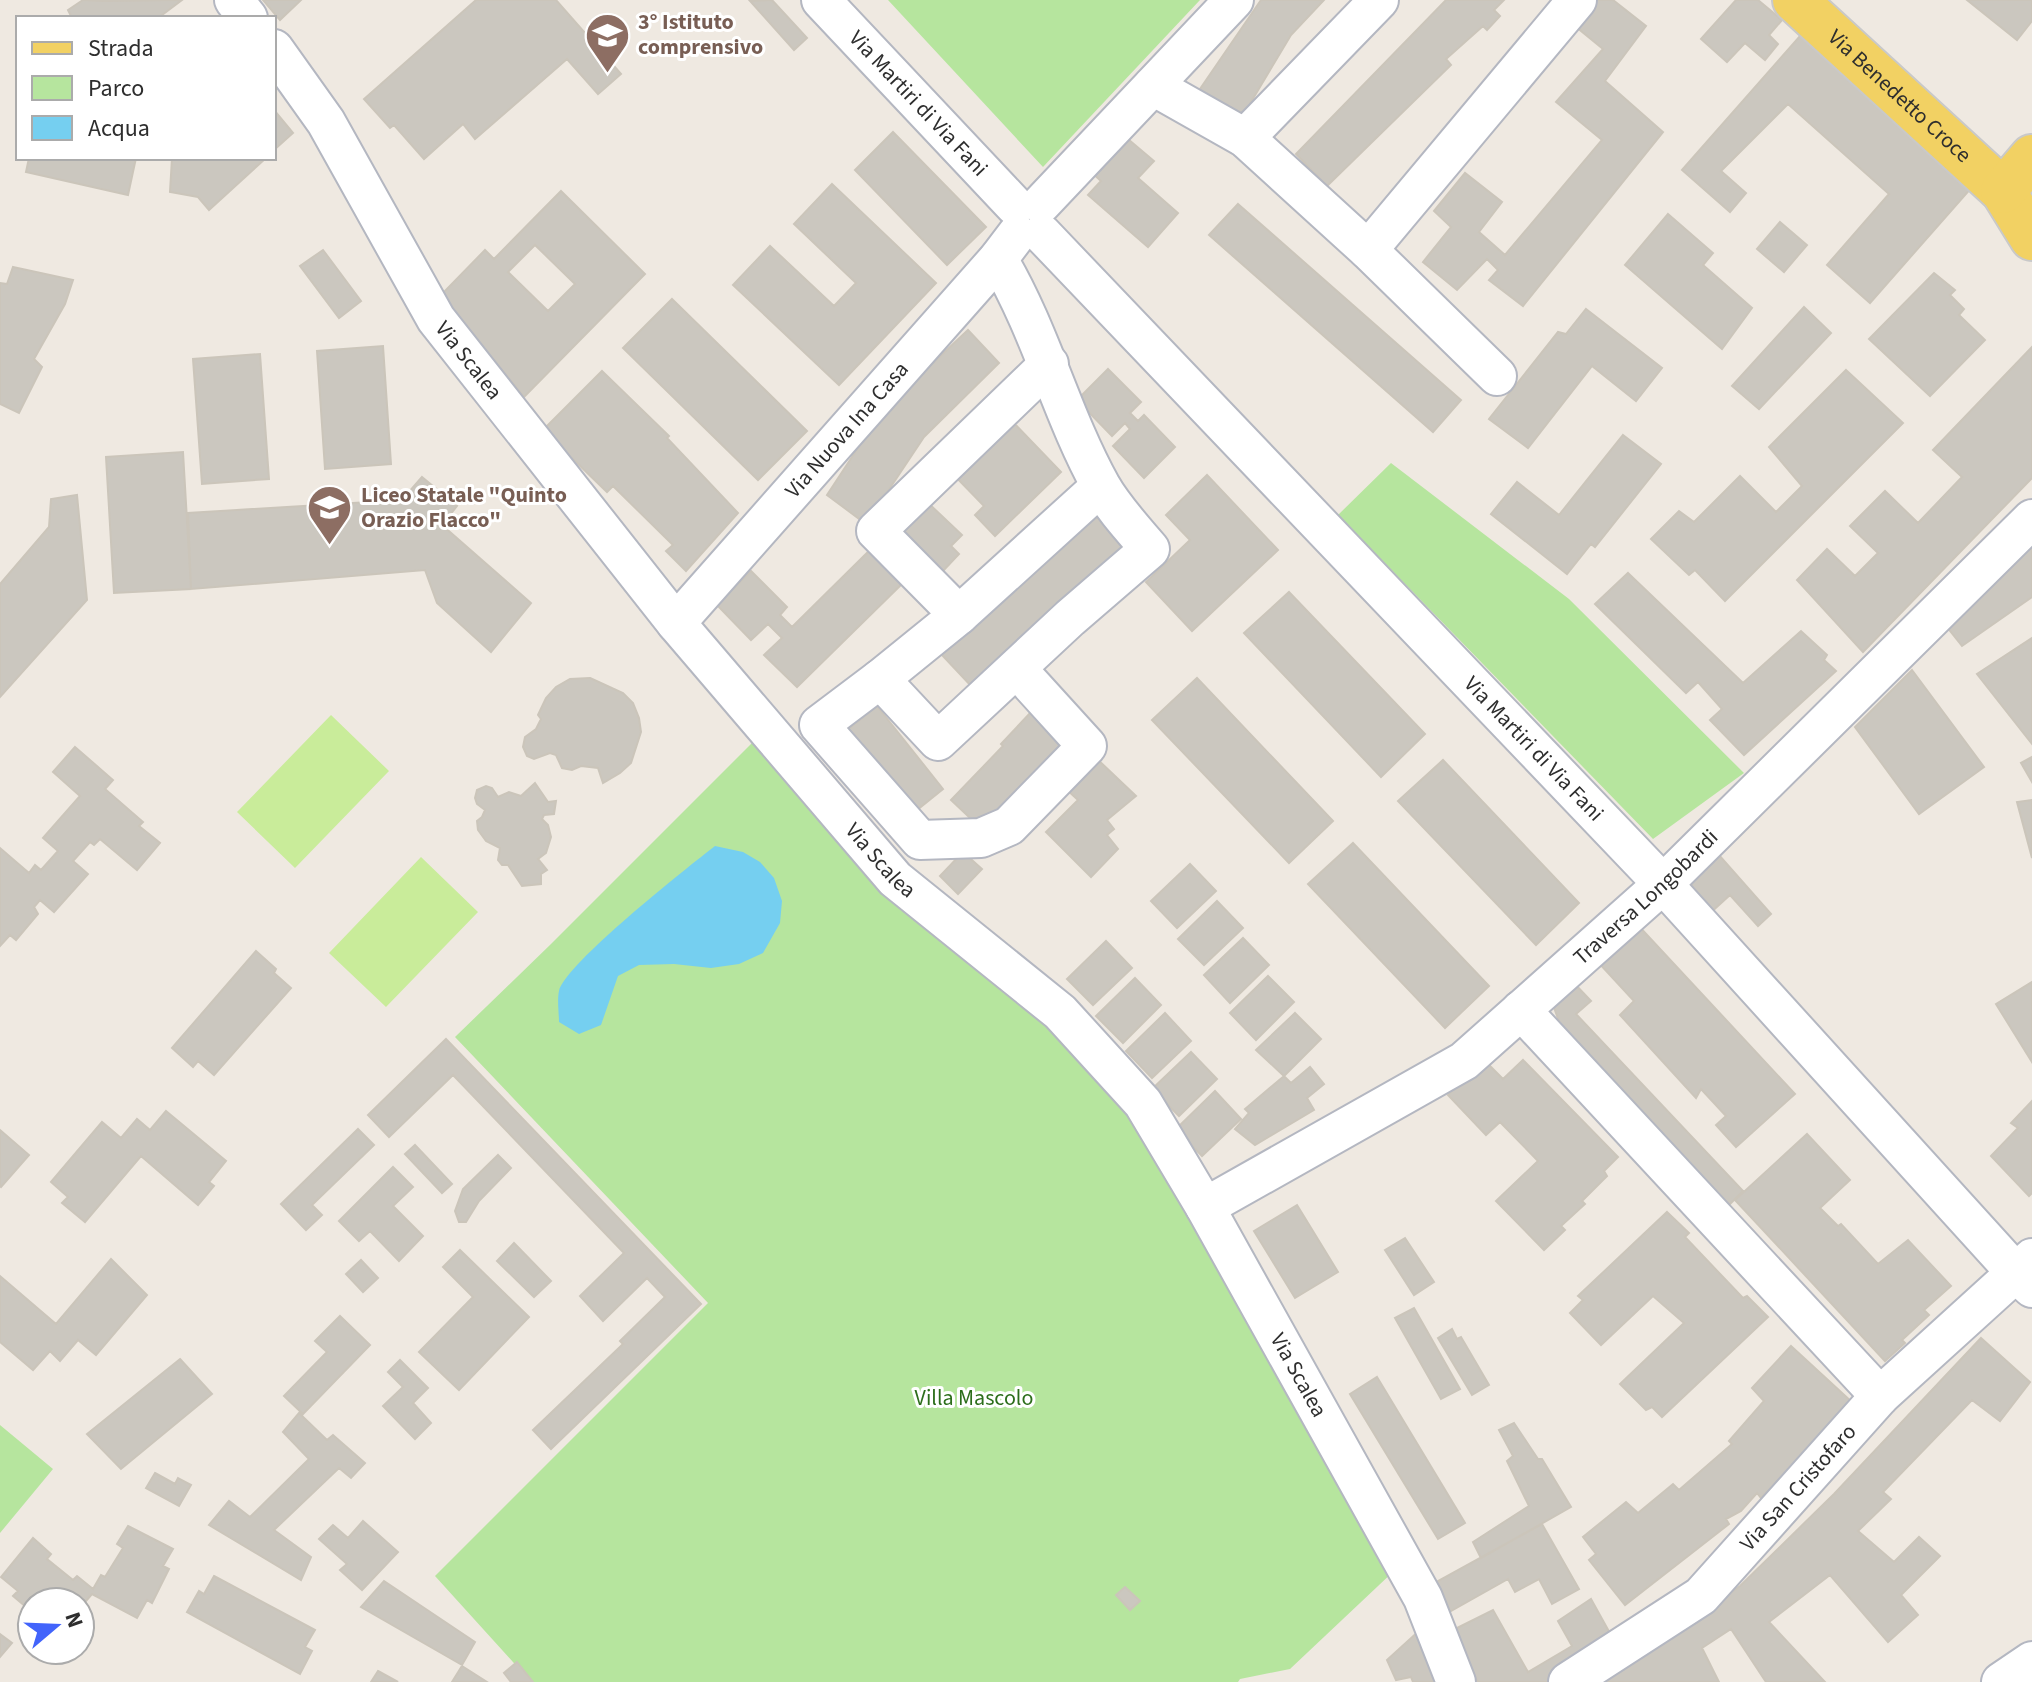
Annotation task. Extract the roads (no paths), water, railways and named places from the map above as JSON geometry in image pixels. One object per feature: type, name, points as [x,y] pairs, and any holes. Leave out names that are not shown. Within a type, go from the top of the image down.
[{"type":"main road","name":"Via Benedetto Croce","points":[[1795,0],[2003,191],[2032,238]]},
{"type":"main road","points":[[2003,191],[2032,157]]},
{"type":"street","points":[[234,0],[246,16]]},
{"type":"street","name":"Via Martiri di Via Fani","points":[[821,0],[1023,227],[1663,884],[2027,1273]]},
{"type":"street","name":"Via Nuova Ina Casa","points":[[676,623],[1023,227],[1234,0]]},
{"type":"street","points":[[1245,138],[1379,0]]},
{"type":"street","points":[[1368,250],[1577,0]]},
{"type":"street","name":"Via Scalea","points":[[276,52],[326,122],[436,319],[676,623],[895,879],[1060,1012],[1143,1103],[1205,1207],[1423,1598],[1456,1682]]},
{"type":"street","points":[[1153,86],[1245,138],[1368,250],[1497,376]]},
{"type":"street","points":[[880,679],[938,741],[1150,549],[1121,516],[1101,486],[1049,364],[1023,227]]},
{"type":"street","points":[[959,615],[876,531],[1049,364]]},
{"type":"street","points":[[1017,669],[1087,746],[1009,826],[981,838],[920,840],[819,725],[959,615],[1101,486]]},
{"type":"street","name":"Traversa Longobardi","points":[[1205,1207],[1464,1061],[1663,884],[2032,519]]},
{"type":"street","points":[[1521,1010],[1880,1396]]},
{"type":"street","name":"Via San Cristofaro","points":[[1568,1682],[1701,1596],[1880,1396],[2027,1273]]},
{"type":"street","points":[[2001,1682],[2032,1661]]},
{"type":"water","points":[[715,846],[743,852],[760,862],[774,878],[782,901],[780,923],[763,953],[739,964],[711,968],[674,964],[639,965],[618,976],[601,1025],[579,1034],[559,1022],[559,991],[566,978],[629,916]]},
{"type":"place","name":"3° Istituto comprensivo","points":[[607,74]]},
{"type":"place","name":"Liceo Statale \"Quinto Orazio Flacco\"","points":[[330,547]]},
{"type":"park label","name":"Villa Mascolo","points":[[974,1398]]}]
